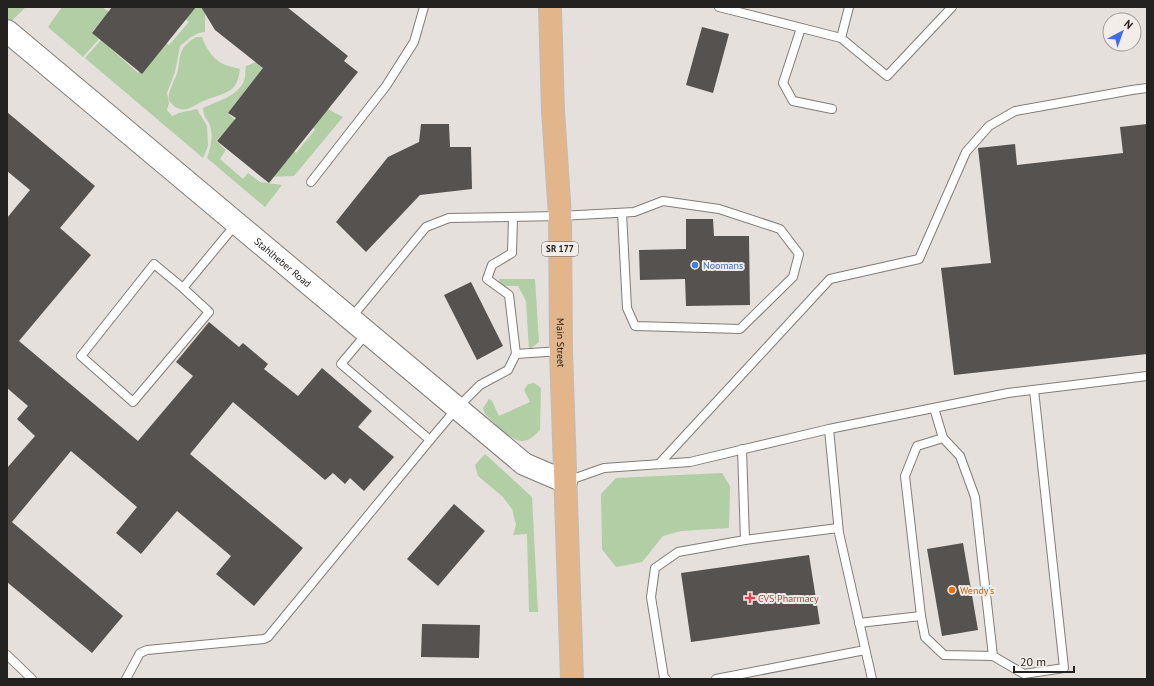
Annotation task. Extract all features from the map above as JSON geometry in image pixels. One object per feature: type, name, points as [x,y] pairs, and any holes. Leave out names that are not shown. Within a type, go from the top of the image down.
[{"type":"main road","name":"Main Street","points":[[550,7],[553,111],[560,216],[561,351],[572,679]]},
{"type":"street","name":"Stahlheber Road","points":[[7,31],[524,464],[566,482]]},
{"type":"lane","points":[[311,182],[386,86],[414,42],[424,7]]},
{"type":"lane","points":[[720,7],[842,38],[887,76],[952,7]]},
{"type":"lane","points":[[842,38],[849,7]]},
{"type":"lane","points":[[801,28],[783,83],[793,101],[832,109]]},
{"type":"lane","points":[[659,464],[830,279],[919,259],[966,152],[989,126],[1015,111],[1147,88]]},
{"type":"lane","points":[[350,318],[426,227],[449,218],[560,216],[622,213],[634,212],[663,201],[718,209],[780,229],[799,254],[793,277],[740,329],[635,326],[627,308],[622,213]]},
{"type":"lane","points":[[126,679],[140,654],[147,650],[264,639],[268,637],[457,408],[480,385],[508,370],[516,354],[509,295],[487,279],[492,265],[512,253],[513,217]]},
{"type":"lane","points":[[183,288],[237,224]]},
{"type":"lane","points":[[154,264],[183,288],[208,312],[133,402],[81,356],[154,264]]},
{"type":"lane","points":[[367,333],[342,364],[430,440]]},
{"type":"lane","points":[[516,354],[561,351]]},
{"type":"lane","points":[[566,482],[604,468],[690,462],[829,429],[1008,393],[1147,376]]},
{"type":"lane","points":[[943,438],[917,446],[906,476],[921,616],[925,637],[944,655],[993,656],[1024,674],[1064,668],[1034,390]]},
{"type":"lane","points":[[934,408],[943,438],[960,456],[975,497],[993,656]]},
{"type":"lane","points":[[829,429],[838,528],[872,679]]},
{"type":"lane","points":[[742,449],[745,540]]},
{"type":"lane","points":[[666,679],[664,678],[652,597],[655,568],[678,552],[745,540],[838,528]]},
{"type":"lane","points":[[859,623],[921,616]]},
{"type":"lane","points":[[716,679],[865,650]]},
{"type":"lane","points":[[7,655],[32,679]]},
{"type":"green space","points":[[7,7],[26,7],[8,24]]},
{"type":"green space","points":[[62,7],[102,7],[109,12],[92,32],[99,39],[83,57],[48,27]]},
{"type":"green space","points":[[193,7],[202,7],[205,13],[205,32],[191,37],[180,46],[175,72],[167,93],[169,103],[167,110],[172,116],[197,109],[207,126],[208,146],[203,158],[85,58],[101,40],[138,73],[163,41],[169,45],[189,22],[184,18]]},
{"type":"green space","points":[[196,37],[202,37],[209,52],[218,61],[240,69],[239,76],[234,87],[221,95],[191,108],[179,109],[169,101],[169,93],[178,70],[182,51],[186,44]]},
{"type":"green space","points":[[256,62],[279,68],[250,88],[228,113],[235,120],[216,141],[226,150],[220,159],[243,179],[248,173],[260,182],[282,185],[265,207],[207,158],[212,136],[211,127],[204,115],[203,108],[232,95],[237,91],[245,79],[246,66]]},
{"type":"green space","points":[[326,108],[343,117],[294,176],[266,177],[291,149],[296,153],[315,130],[311,126]]},
{"type":"green space","points":[[499,279],[535,279],[539,342],[529,350],[526,301],[518,286],[500,286]]},
{"type":"green space","points":[[534,383],[541,388],[540,430],[532,438],[524,441],[516,440],[497,426],[485,414],[483,408],[489,399],[492,401],[499,416],[530,402],[524,390],[528,384]]},
{"type":"green space","points":[[485,454],[532,497],[538,612],[529,612],[527,534],[513,535],[516,525],[512,509],[503,497],[478,476],[475,465]]},
{"type":"green space","points":[[722,473],[730,486],[729,528],[681,531],[663,536],[642,562],[616,567],[602,549],[601,494],[616,478]]},
{"type":"building","points":[[112,7],[196,7],[142,74],[92,33]]},
{"type":"building","points":[[201,7],[287,7],[348,56],[344,61],[358,72],[269,183],[217,141],[236,118],[228,113],[263,68],[215,30]]},
{"type":"building","points":[[702,27],[729,34],[713,93],[686,85]]},
{"type":"building","points":[[7,112],[95,186],[60,228],[91,255],[19,341],[138,441],[193,376],[176,362],[209,322],[239,347],[243,343],[268,364],[264,369],[298,396],[322,368],[372,411],[358,427],[394,457],[364,491],[350,478],[345,484],[333,473],[325,480],[233,402],[190,454],[303,548],[254,606],[216,574],[231,556],[177,511],[141,554],[116,533],[137,507],[71,451],[12,522],[123,616],[92,653],[7,582],[7,468],[35,436],[17,419],[28,406],[7,388],[7,218],[30,190],[7,171]]},
{"type":"building","points":[[421,124],[449,124],[450,147],[471,147],[472,189],[420,195],[366,252],[336,222],[388,157],[419,142]]},
{"type":"building","points":[[1147,124],[1147,354],[954,375],[941,268],[991,263],[978,148],[1015,144],[1017,165],[1123,153],[1120,127]]},
{"type":"building","name":"Noomans","points":[[686,219],[713,219],[714,236],[749,236],[750,305],[686,306],[685,279],[640,280],[639,250],[686,249]]},
{"type":"building","points":[[471,282],[503,346],[477,360],[444,295]]},
{"type":"building","points":[[454,504],[485,531],[438,586],[407,559]]},
{"type":"building","name":"Wendy's","points":[[963,543],[978,630],[942,636],[927,549]]},
{"type":"building","name":"CVS Pharmacy","points":[[809,555],[820,624],[691,642],[681,573]]},
{"type":"building","points":[[422,624],[480,625],[479,658],[421,657]]},
{"type":"place","name":"Noomans","points":[[695,265]]},
{"type":"place","name":"Wendy's","points":[[952,590]]},
{"type":"place","name":"CVS Pharmacy","points":[[750,598]]}]
